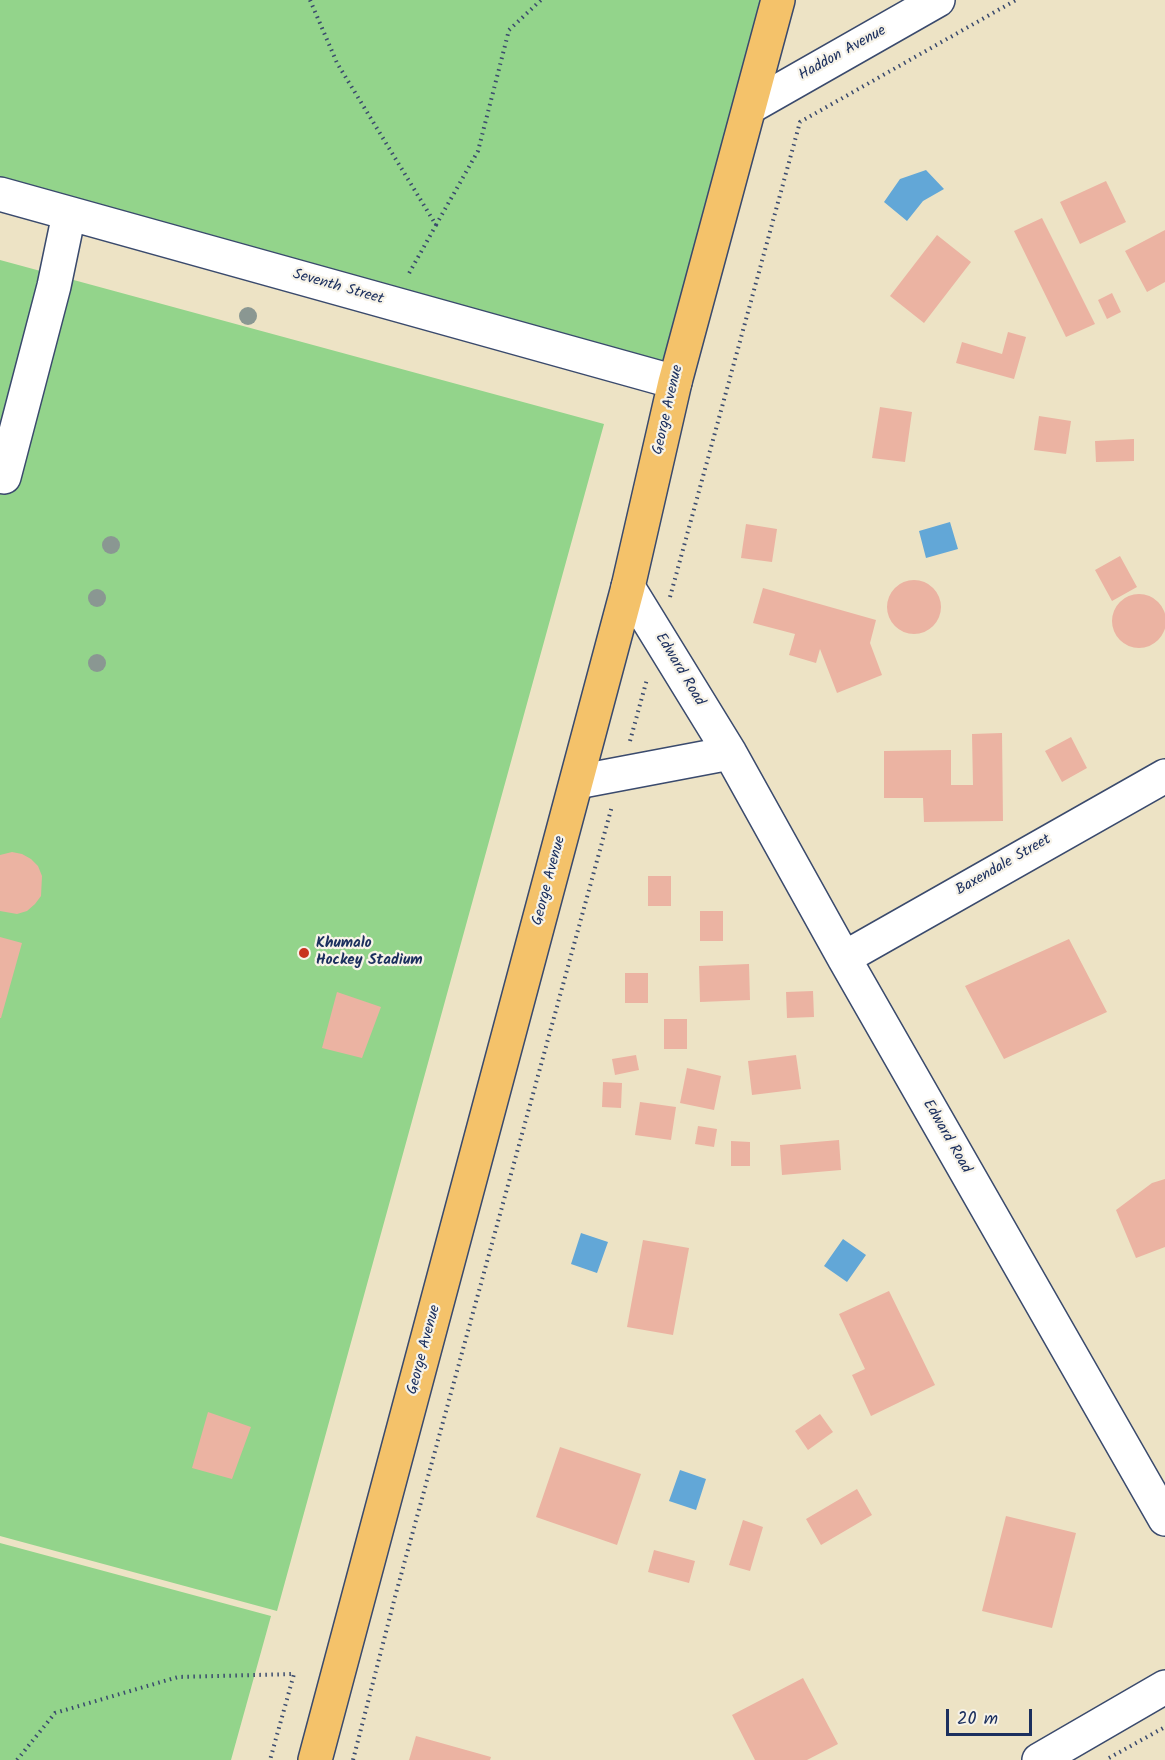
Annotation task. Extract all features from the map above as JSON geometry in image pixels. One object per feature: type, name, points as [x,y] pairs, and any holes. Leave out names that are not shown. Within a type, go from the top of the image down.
[{"type":"main road","name":"George Avenue","points":[[315,1760],[577,782],[628,587],[675,382],[778,0]]},
{"type":"street","name":"Haddon Avenue","points":[[750,106],[937,0]]},
{"type":"street","name":"Seventh Street","points":[[0,194],[675,382]]},
{"type":"street","points":[[4,477],[54,286],[69,214]]},
{"type":"street","name":"Edward Road","points":[[628,587],[730,753],[844,958],[1165,1519]]},
{"type":"street","points":[[577,782],[730,753]]},
{"type":"street","name":"Baxendale Street","points":[[844,958],[1165,776]]},
{"type":"street","points":[[1040,1760],[1165,1687]]},
{"type":"path","points":[[310,0],[337,63],[436,225]]},
{"type":"path","points":[[392,303],[478,151],[508,30],[541,0]]},
{"type":"path","points":[[353,1760],[800,122],[1016,0]]},
{"type":"path","points":[[17,1760],[55,1713],[178,1677],[294,1674],[270,1760]]},
{"type":"path","points":[[1106,1760],[1165,1727]]},
{"type":"green space","points":[[0,0],[770,0],[675,382],[0,198]]},
{"type":"green space","name":"Khumalo Hockey Stadium","points":[[0,260],[604,424],[277,1611],[0,1536]]},
{"type":"green space","points":[[0,1543],[271,1616],[231,1760],[0,1760]]},
{"type":"water","points":[[926,170],[944,189],[923,201],[907,221],[884,202],[900,179]]},
{"type":"water","points":[[950,522],[958,549],[926,558],[919,531]]},
{"type":"water","points":[[581,1233],[608,1242],[597,1273],[571,1264]]},
{"type":"water","points":[[843,1239],[866,1255],[847,1282],[824,1266]]},
{"type":"water","points":[[680,1470],[706,1479],[696,1510],[669,1501]]},
{"type":"building","points":[[1106,181],[1126,222],[1080,244],[1060,202]]},
{"type":"building","points":[[1042,218],[1095,324],[1066,337],[1014,231]]},
{"type":"building","points":[[1165,230],[1165,282],[1147,292],[1125,251]]},
{"type":"building","points":[[937,235],[971,262],[924,323],[890,296]]},
{"type":"building","points":[[1112,293],[1121,312],[1107,319],[1098,300]]},
{"type":"building","points":[[1008,332],[1026,337],[1014,379],[956,363],[962,342],[1002,354]]},
{"type":"building","points":[[880,407],[912,412],[905,462],[872,458]]},
{"type":"building","points":[[1039,416],[1071,421],[1066,454],[1034,450]]},
{"type":"building","points":[[1134,439],[1134,461],[1096,462],[1095,441]]},
{"type":"building","points":[[746,524],[777,529],[772,562],[741,558]]},
{"type":"building","points":[[1120,556],[1137,587],[1112,601],[1095,570]]},
{"type":"building","points":[[909,580],[919,580],[929,584],[937,592],[941,607],[937,622],[929,630],[919,634],[909,634],[899,630],[891,622],[887,612],[887,602],[891,592],[899,584]]},
{"type":"building","points":[[763,588],[876,620],[870,643],[882,675],[837,693],[820,649],[816,663],[789,655],[795,634],[753,623]]},
{"type":"building","points":[[1134,594],[1144,594],[1154,598],[1162,606],[1166,621],[1162,636],[1154,644],[1144,648],[1134,648],[1124,644],[1116,636],[1112,626],[1112,616],[1116,606],[1124,598]]},
{"type":"building","points":[[1002,733],[1003,821],[924,822],[923,798],[884,798],[884,751],[951,750],[951,785],[973,785],[972,734]]},
{"type":"building","points":[[1071,737],[1087,768],[1062,782],[1045,751]]},
{"type":"building","points":[[12,852],[31,859],[38,866],[42,876],[41,896],[27,911],[17,914],[0,911],[0,855]]},
{"type":"building","points":[[648,876],[671,876],[671,906],[648,906]]},
{"type":"building","points":[[700,911],[723,911],[723,941],[700,941]]},
{"type":"building","points":[[0,937],[22,943],[1,1018],[0,1018]]},
{"type":"building","points":[[1069,939],[1107,1012],[1004,1059],[965,986]]},
{"type":"building","points":[[749,964],[750,1000],[700,1002],[699,966]]},
{"type":"building","points":[[625,973],[648,973],[648,1003],[625,1003]]},
{"type":"building","points":[[813,991],[814,1017],[787,1018],[786,992]]},
{"type":"building","points":[[337,992],[381,1007],[362,1058],[322,1048]]},
{"type":"building","points":[[664,1019],[687,1019],[687,1049],[664,1049]]},
{"type":"building","points":[[636,1055],[639,1070],[615,1075],[612,1059]]},
{"type":"building","points":[[796,1055],[801,1089],[752,1095],[748,1061]]},
{"type":"building","points":[[687,1068],[721,1076],[714,1110],[680,1103]]},
{"type":"building","points":[[603,1082],[622,1083],[621,1108],[602,1107]]},
{"type":"building","points":[[640,1102],[676,1107],[671,1140],[635,1135]]},
{"type":"building","points":[[698,1126],[717,1129],[714,1147],[695,1144]]},
{"type":"building","points":[[839,1140],[841,1170],[782,1175],[780,1145]]},
{"type":"building","points":[[731,1141],[750,1142],[750,1166],[731,1166]]},
{"type":"building","points":[[1165,1179],[1165,1247],[1136,1258],[1116,1210],[1152,1183]]},
{"type":"building","points":[[643,1240],[689,1248],[673,1335],[627,1327]]},
{"type":"building","points":[[889,1291],[935,1385],[871,1416],[852,1375],[865,1369],[839,1314]]},
{"type":"building","points":[[208,1412],[251,1427],[232,1479],[192,1468]]},
{"type":"building","points":[[820,1414],[833,1432],[808,1450],[795,1431]]},
{"type":"building","points":[[560,1447],[641,1474],[617,1545],[536,1517]]},
{"type":"building","points":[[857,1489],[872,1515],[821,1545],[806,1519]]},
{"type":"building","points":[[1006,1516],[1076,1533],[1052,1628],[982,1611]]},
{"type":"building","points":[[743,1520],[763,1527],[750,1571],[729,1565]]},
{"type":"building","points":[[654,1550],[695,1561],[689,1583],[648,1572]]},
{"type":"building","points":[[803,1678],[838,1744],[807,1760],[755,1760],[732,1715]]},
{"type":"building","points":[[416,1736],[491,1757],[490,1760],[409,1760]]},
{"type":"place","name":"Khumalo Hockey Stadium","points":[[304,953]]}]
